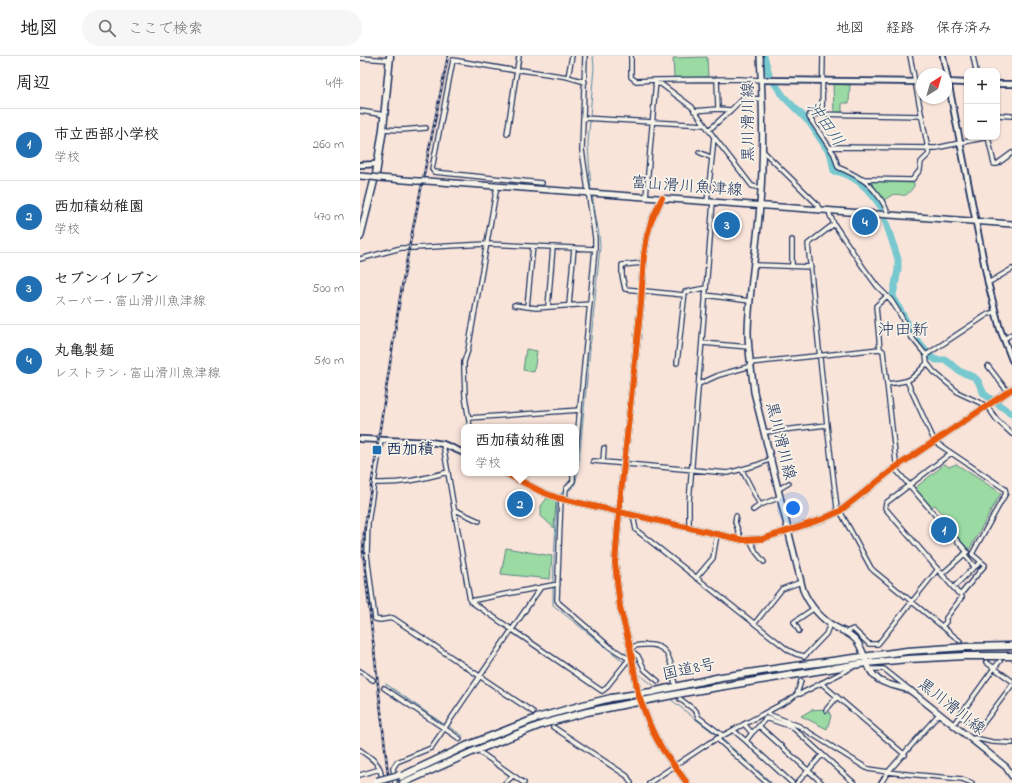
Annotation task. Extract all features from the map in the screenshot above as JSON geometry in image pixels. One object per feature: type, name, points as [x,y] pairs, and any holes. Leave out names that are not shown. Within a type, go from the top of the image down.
[{"type":"main road","name":"黒川滑川線","points":[[760,56],[762,80],[761,188],[748,333],[750,365],[754,392],[772,459],[801,582],[807,600],[813,609],[830,624],[846,632],[857,641],[867,664],[878,679],[886,684],[911,691],[1006,767],[1012,776]]},
{"type":"main road","points":[[376,174],[385,115],[390,58]]},
{"type":"main road","name":"富山滑川魚津線","points":[[360,176],[1012,224]]},
{"type":"main road","points":[[360,237],[374,182]]},
{"type":"main road","name":"国道8号","points":[[399,776],[466,746],[537,718],[583,704],[721,677],[795,666],[867,664],[907,651],[1012,646]]},
{"type":"main road","name":"国道8号","points":[[403,783],[472,752],[543,724],[586,712],[732,685],[867,664],[908,659],[965,656],[1012,656]]},
{"type":"main road","points":[[377,782],[399,776]]},
{"type":"main road","points":[[387,783],[399,776]]},
{"type":"main road","points":[[408,783],[417,777]]},
{"type":"street","points":[[507,134],[519,56]]},
{"type":"street","points":[[568,78],[572,56]]},
{"type":"street","points":[[579,424],[595,249],[595,238],[582,150],[585,56]]},
{"type":"street","points":[[631,56],[632,77],[636,81],[656,82],[738,79],[915,82]]},
{"type":"street","points":[[822,114],[823,56]]},
{"type":"street","points":[[863,179],[912,180],[920,170],[921,162],[930,154],[910,56]]},
{"type":"street","points":[[943,56],[945,68]]},
{"type":"street","points":[[973,56],[975,68]]},
{"type":"street","points":[[360,58],[390,58]]},
{"type":"street","points":[[542,183],[436,172],[432,169],[453,60],[517,71],[521,70],[585,82]]},
{"type":"street","points":[[717,79],[718,109]]},
{"type":"street","points":[[656,82],[694,110],[752,186],[761,188]]},
{"type":"street","points":[[646,197],[656,82]]},
{"type":"street","points":[[952,82],[964,83]]},
{"type":"street","points":[[1000,84],[1012,84]]},
{"type":"street","points":[[709,130],[743,98],[762,99]]},
{"type":"street","points":[[952,104],[988,283],[995,312],[1012,360]]},
{"type":"street","points":[[694,110],[731,110]]},
{"type":"street","points":[[360,111],[385,115]]},
{"type":"street","points":[[888,214],[884,203],[863,179],[838,167],[834,154],[809,117],[810,114],[922,116]]},
{"type":"street","points":[[1000,115],[1012,116]]},
{"type":"street","points":[[582,118],[705,124]]},
{"type":"street","points":[[383,129],[402,130],[426,128]]},
{"type":"street","points":[[689,528],[692,470],[706,295],[714,137]]},
{"type":"street","points":[[830,148],[928,149],[974,140]]},
{"type":"street","points":[[989,140],[994,164],[997,164],[1012,153]]},
{"type":"street","points":[[762,150],[817,204],[819,209]]},
{"type":"street","points":[[699,152],[712,158]]},
{"type":"street","points":[[360,165],[377,164]]},
{"type":"street","points":[[470,424],[465,396],[464,362],[468,350],[497,186]]},
{"type":"street","points":[[662,198],[651,222],[647,236],[643,263],[642,292],[615,563],[620,607],[630,647],[630,657],[640,701],[663,750],[687,783]]},
{"type":"street","points":[[829,210],[834,224],[863,267],[901,316],[909,334],[926,355],[927,363],[934,372],[958,393],[987,406],[997,420],[1012,434]]},
{"type":"street","points":[[834,224],[808,244],[837,508],[871,568],[960,641]]},
{"type":"street","points":[[792,240],[792,266]]},
{"type":"street","points":[[360,259],[401,248],[487,244],[595,249]]},
{"type":"street","points":[[526,307],[533,246]]},
{"type":"street","points":[[548,307],[553,247]]},
{"type":"street","points":[[569,305],[574,248]]},
{"type":"street","points":[[643,263],[622,265],[622,275],[625,289],[642,292],[684,295]]},
{"type":"street","points":[[754,265],[811,267]]},
{"type":"street","points":[[988,283],[1012,269]]},
{"type":"street","points":[[678,363],[685,292],[706,288]]},
{"type":"street","points":[[706,295],[750,301]]},
{"type":"street","points":[[887,296],[876,306],[880,349],[883,351],[897,471],[967,552],[942,574]]},
{"type":"street","points":[[514,305],[536,308],[590,304]]},
{"type":"street","points":[[926,355],[988,314],[995,312]]},
{"type":"street","points":[[1004,339],[1012,334]]},
{"type":"street","points":[[702,343],[749,347]]},
{"type":"street","points":[[699,384],[719,374],[750,365],[880,349]]},
{"type":"street","points":[[887,384],[912,379],[927,363]]},
{"type":"street","points":[[511,476],[542,492],[563,499],[741,539],[762,539],[823,519],[840,511],[896,467],[934,440],[1010,391],[988,366]]},
{"type":"street","points":[[907,381],[934,440],[1005,489],[1006,493],[972,554],[985,565],[961,594],[962,597],[946,618],[946,622],[942,626]]},
{"type":"street","points":[[469,418],[580,410]]},
{"type":"street","points":[[765,432],[827,425]]},
{"type":"street","points":[[360,439],[430,442],[443,444],[461,452]]},
{"type":"street","points":[[381,441],[368,523],[367,554],[375,618],[380,620],[393,618],[480,678],[533,712]]},
{"type":"street","points":[[443,444],[470,601],[602,691],[634,653],[638,656],[644,670],[658,681]]},
{"type":"street","points":[[603,462],[604,448]]},
{"type":"street","points":[[952,453],[886,503],[885,508],[958,593],[961,594]]},
{"type":"street","points":[[593,461],[728,473],[742,470],[772,459]]},
{"type":"street","points":[[742,470],[760,505]]},
{"type":"street","points":[[374,483],[395,484],[448,472]]},
{"type":"street","points":[[574,476],[573,480],[566,489],[563,499],[557,600],[610,647],[630,657]]},
{"type":"street","points":[[779,489],[789,483]]},
{"type":"street","points":[[752,510],[760,505],[781,497]]},
{"type":"street","points":[[455,510],[479,521]]},
{"type":"street","points":[[633,515],[636,530],[788,650],[804,657],[826,634],[830,624]]},
{"type":"street","points":[[736,516],[736,522],[741,539]]},
{"type":"street","points":[[696,578],[713,558],[717,534]]},
{"type":"street","points":[[750,540],[756,552],[764,562]]},
{"type":"street","points":[[964,554],[975,566]]},
{"type":"street","points":[[956,585],[981,562]]},
{"type":"street","points":[[846,632],[853,628],[869,644],[878,644],[938,569]]},
{"type":"street","points":[[755,623],[782,589],[801,582]]},
{"type":"street","points":[[470,601],[558,584]]},
{"type":"street","points":[[395,783],[393,768],[396,762],[431,748],[541,587]]},
{"type":"street","points":[[799,631],[794,622],[813,609]]},
{"type":"street","points":[[630,647],[644,644],[653,644],[660,647],[667,654],[671,662],[675,686]]},
{"type":"street","points":[[953,724],[1000,661]]},
{"type":"street","points":[[986,662],[1012,681]]},
{"type":"street","points":[[649,783],[716,738],[846,669],[867,664],[884,669],[911,691]]},
{"type":"street","points":[[360,671],[373,680]]},
{"type":"street","points":[[797,694],[800,681]]},
{"type":"street","points":[[821,683],[905,754]]},
{"type":"street","points":[[960,716],[979,729],[1012,685]]},
{"type":"street","points":[[384,688],[460,739]]},
{"type":"street","points":[[826,710],[837,697]]},
{"type":"street","points":[[680,699],[696,711],[698,717],[722,735]]},
{"type":"street","points":[[768,714],[798,726],[868,769],[962,779],[972,783]]},
{"type":"street","points":[[881,783],[888,772],[939,714]]},
{"type":"street","points":[[746,742],[766,718],[792,728],[854,783]]},
{"type":"street","points":[[744,724],[752,733]]},
{"type":"street","points":[[759,726],[822,783]]},
{"type":"street","points":[[554,727],[627,776],[631,783]]},
{"type":"street","points":[[733,730],[792,783]]},
{"type":"street","points":[[716,738],[767,783]]},
{"type":"street","points":[[972,739],[976,738],[992,742],[1012,743]]},
{"type":"street","points":[[360,750],[378,764],[380,768],[377,782]]},
{"type":"street","points":[[481,753],[524,783]]},
{"type":"street","points":[[797,783],[822,755]]},
{"type":"street","points":[[360,774],[380,768]]},
{"type":"street","points":[[505,783],[513,776]]},
{"type":"street","points":[[680,783],[684,778]]},
{"type":"green space","points":[[707,57],[708,77],[674,78],[673,58]]},
{"type":"green space","points":[[833,84],[850,85],[849,103],[842,103],[842,113],[834,113]]},
{"type":"green space","points":[[868,181],[914,183],[914,186],[906,195],[896,194],[884,200],[867,183]]},
{"type":"green space","points":[[526,349],[537,351],[534,372],[523,370]]},
{"type":"green space","points":[[945,464],[949,467],[956,464],[1001,493],[969,550],[950,528],[953,526],[935,505],[931,507],[915,488]]},
{"type":"green space","points":[[547,498],[556,501],[554,528],[541,516],[541,506]]},
{"type":"green space","points":[[506,548],[552,556],[550,579],[501,574]]},
{"type":"green space","points":[[811,710],[828,710],[831,716],[827,729],[801,716]]},
{"type":"waterway","points":[[590,116],[594,67],[593,56]]},
{"type":"waterway","name":"沖田川","points":[[764,56],[769,74]]},
{"type":"waterway","name":"沖田川","points":[[775,84],[784,97],[810,123],[831,155],[834,171],[849,176],[863,185],[883,210]]},
{"type":"waterway","points":[[590,120],[588,144],[591,190]]},
{"type":"waterway","points":[[579,461],[600,246],[592,195]]},
{"type":"waterway","name":"沖田川","points":[[885,220],[898,259],[898,270],[893,295],[894,300],[914,337],[931,357],[936,360],[946,360],[959,371],[974,377],[978,381],[984,394],[1012,414]]},
{"type":"waterway","points":[[567,491],[574,486],[577,476]]},
{"type":"waterway","points":[[557,497],[564,492]]},
{"type":"waterway","points":[[553,583],[557,500]]},
{"type":"waterway","points":[[553,586],[553,605],[624,662]]},
{"type":"waterway","points":[[627,664],[632,668]]},
{"type":"waterway","points":[[636,672],[657,688]]},
{"type":"waterway","points":[[386,684],[445,725]]},
{"type":"waterway","points":[[669,698],[718,736]]},
{"type":"waterway","points":[[448,726],[463,736]]},
{"type":"waterway","points":[[721,738],[772,783]]},
{"type":"tunnel","points":[[960,641],[986,662]]},
{"type":"tunnel","points":[[1000,661],[1011,645]]},
{"type":"tunnel","points":[[801,681],[804,658]]},
{"type":"tunnel","points":[[658,681],[680,699]]},
{"type":"tunnel","points":[[533,712],[553,727]]},
{"type":"tunnel","points":[[460,739],[477,751]]},
{"type":"railway","points":[[389,783],[363,552],[364,533],[400,298],[448,56]]},
{"type":"cycle path","points":[[662,198],[651,222],[644,255],[641,303],[615,563],[620,607],[630,647],[638,694],[656,738],[687,783]]},
{"type":"cycle path","points":[[511,476],[542,492],[558,498],[743,540],[762,539],[823,519],[840,511],[896,467],[1012,389]]},
{"type":"place","name":"丸亀製麺","points":[[865,222]]},
{"type":"place","name":"セブンイレブン","points":[[727,225]]},
{"type":"place","name":"西加積","points":[[377,450]]},
{"type":"place","name":"西加積幼稚園","points":[[520,504]]},
{"type":"place","name":"市立西部小学校","points":[[944,530]]},
{"type":"district","name":"沖田新","points":[[903,330]]}]
